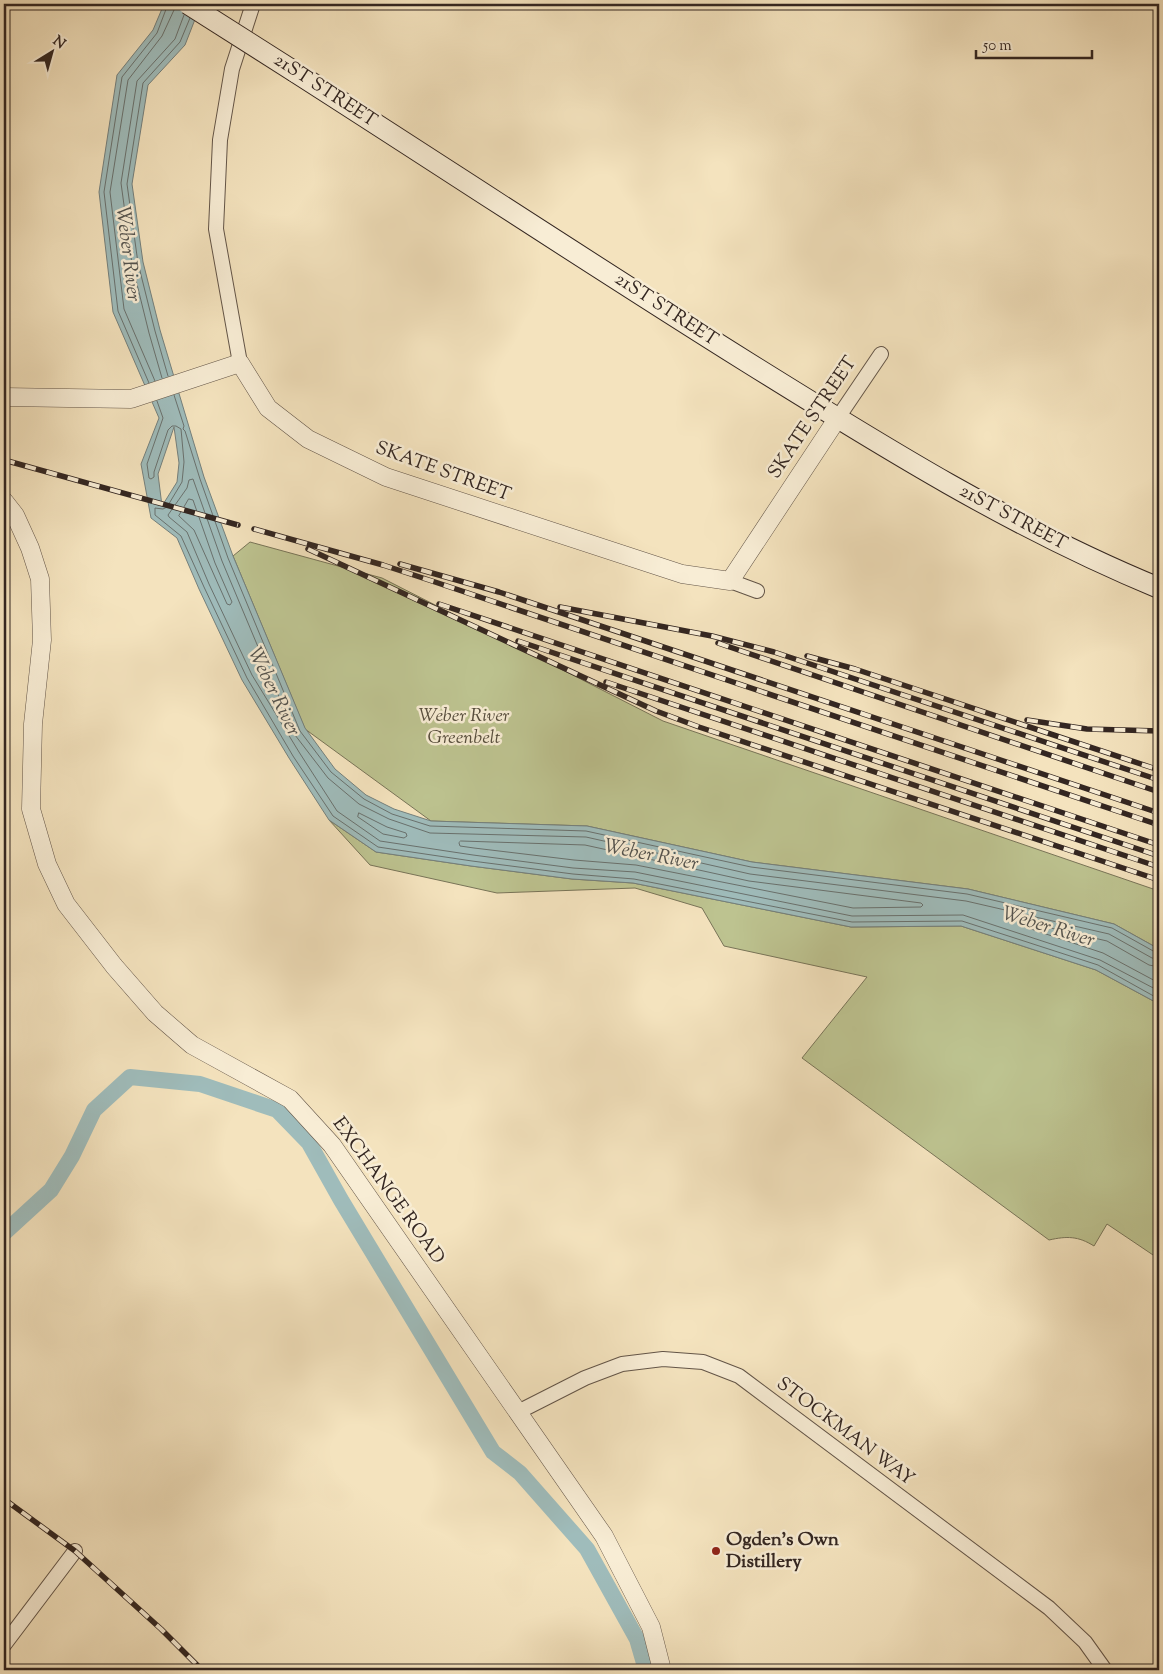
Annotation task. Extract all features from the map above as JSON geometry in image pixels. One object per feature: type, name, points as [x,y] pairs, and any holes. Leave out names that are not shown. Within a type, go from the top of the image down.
[{"type":"main road","name":"21ST STREET","points":[[188,4],[680,320],[838,419],[933,476],[1040,534],[1159,588]]},
{"type":"street","name":"SKATE STREET","points":[[253,4],[232,69],[220,140],[216,229],[240,363],[268,408],[308,438],[386,477],[682,574],[730,580],[757,591]]},
{"type":"street","name":"SKATE STREET","points":[[730,580],[881,354]]},
{"type":"street","points":[[4,398],[130,399],[240,363]]},
{"type":"street","name":"EXCHANGE ROAD","points":[[4,501],[15,515],[30,548],[40,579],[42,640],[34,724],[31,810],[46,864],[66,904],[114,966],[155,1013],[192,1045],[290,1099],[332,1145],[604,1536],[651,1627],[662,1670]]},
{"type":"street","name":"STOCKMAN WAY","points":[[518,1412],[585,1378],[622,1364],[663,1359],[703,1362],[739,1376],[1049,1608],[1085,1642],[1105,1670]]},
{"type":"street","points":[[4,1645],[75,1551]]},
{"type":"green space","name":"Weber River Greenbelt","points":[[250,542],[382,578],[663,721],[1159,891],[1159,949],[1114,924],[968,889],[752,862],[587,826],[431,821],[305,729],[233,556]]},
{"type":"green space","points":[[329,820],[376,852],[572,879],[633,883],[851,927],[961,926],[1096,970],[1159,1004],[1159,1259],[1107,1224],[1094,1246],[1083,1240],[1072,1238],[1049,1240],[802,1058],[867,977],[724,946],[702,908],[635,888],[497,893],[370,865]]},
{"type":"water","name":"Weber River","points":[[164,4],[201,4],[185,45],[148,85],[132,184],[143,262],[160,330],[204,477],[233,556],[305,728],[335,769],[366,795],[394,809],[431,821],[587,826],[752,862],[968,889],[1114,924],[1159,949],[1159,1004],[1096,970],[961,926],[851,927],[633,883],[572,879],[376,852],[329,820],[242,680],[177,538],[151,518],[141,464],[159,418],[113,312],[99,192],[117,75],[153,30]],"holes":[[[174,427],[179,463],[177,482],[162,506],[158,474]]]},
{"type":"waterway","points":[[4,1233],[51,1190],[72,1156],[94,1110],[130,1077],[200,1084],[277,1110],[309,1143],[341,1200],[493,1452],[520,1473],[587,1549],[637,1639],[646,1670]]},
{"type":"railway","points":[[4,460],[238,525]]},
{"type":"railway","points":[[254,529],[383,565],[432,581],[1159,825]]},
{"type":"railway","points":[[308,549],[656,711],[1159,880]]},
{"type":"railway","points":[[400,564],[499,592],[1159,813]]},
{"type":"railway","points":[[439,604],[1159,845]]},
{"type":"railway","points":[[560,607],[712,636],[774,652],[1159,780]]},
{"type":"railway","points":[[518,641],[1159,856]]},
{"type":"railway","points":[[718,643],[1159,792]]},
{"type":"railway","points":[[807,656],[855,669],[1159,770]]},
{"type":"railway","points":[[606,682],[1159,867]]},
{"type":"railway","points":[[1027,720],[1087,729],[1159,731]]},
{"type":"railway","points":[[4,1499],[75,1551],[161,1629],[202,1670]]},
{"type":"place","name":"Ogden's Own Distillery","points":[[716,1551]]}]
